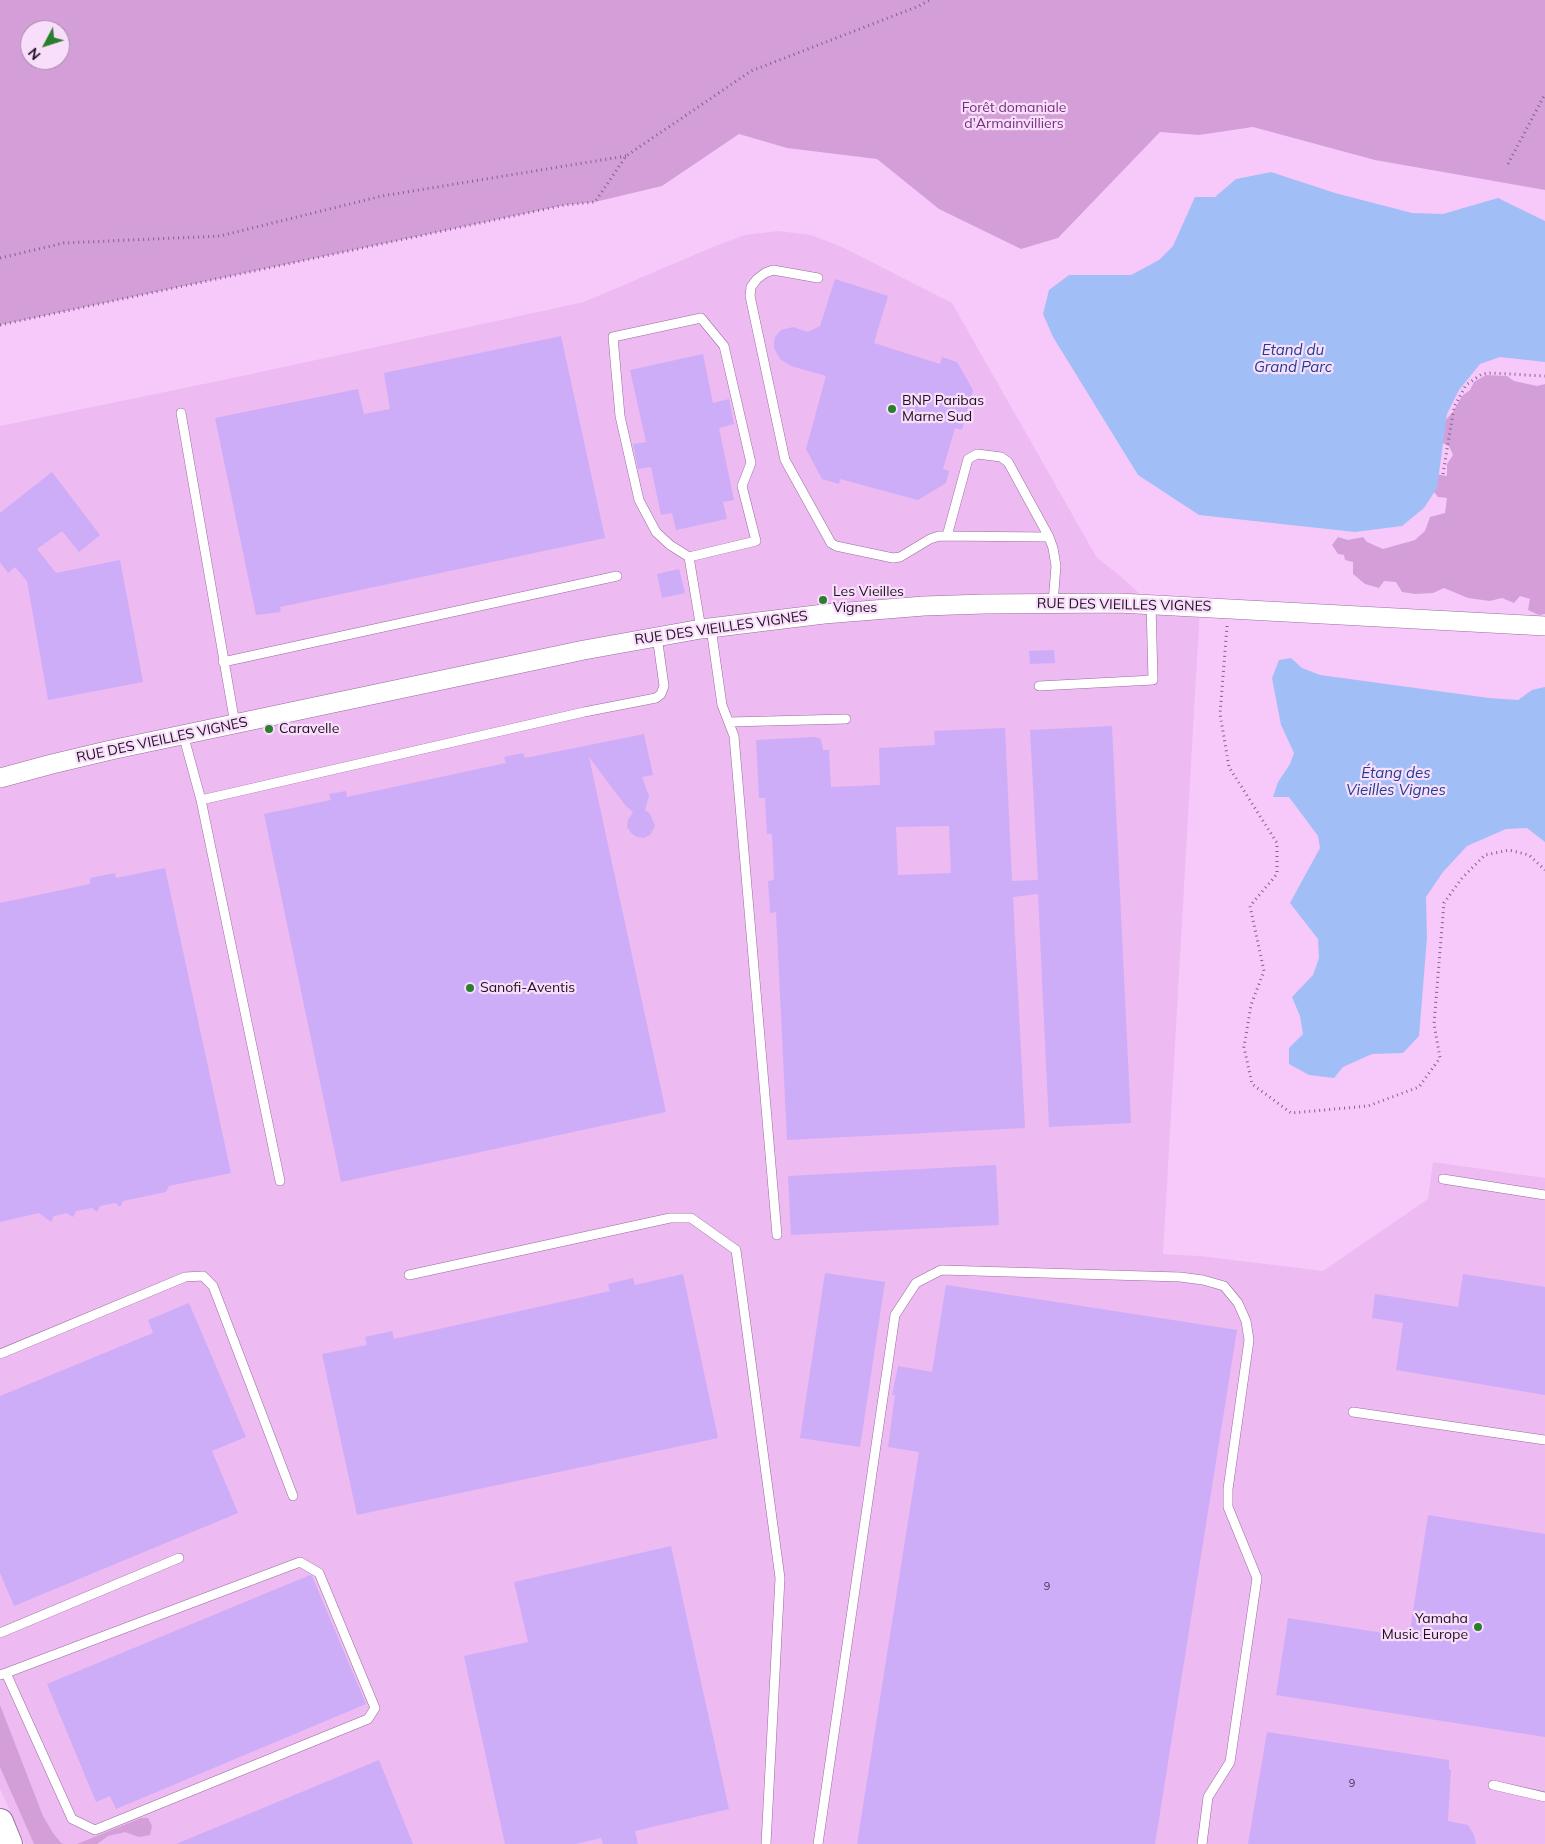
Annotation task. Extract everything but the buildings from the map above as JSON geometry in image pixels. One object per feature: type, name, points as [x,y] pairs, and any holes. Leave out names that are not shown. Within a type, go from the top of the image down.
[{"type":"main road","points":[[0,1822],[9,1844]]},
{"type":"street","name":"RUE DES VIEILLES VIGNES","points":[[0,778],[52,764],[184,734],[562,654],[657,636],[798,617],[924,606],[1053,603],[1151,604],[1545,626]]},
{"type":"lane","points":[[818,278],[773,270],[757,279],[751,287],[750,296],[784,460],[828,540],[836,546],[893,558],[900,557],[930,539],[946,536],[1049,536]]},
{"type":"lane","points":[[689,557],[756,541],[742,486],[751,463],[724,346],[702,318],[613,338],[620,416],[639,500],[656,532],[670,545],[689,557],[722,705],[734,736],[777,1235]]},
{"type":"lane","points":[[181,413],[235,724]]},
{"type":"lane","points":[[946,536],[968,458],[977,454],[1001,457],[1008,462],[1049,536],[1056,566],[1053,603]]},
{"type":"lane","points":[[223,662],[617,576]]},
{"type":"lane","points":[[1038,686],[1154,680],[1151,604]]},
{"type":"lane","points":[[201,800],[575,714],[656,698],[661,694],[664,686],[657,636]]},
{"type":"lane","points":[[729,722],[846,719]]},
{"type":"lane","points":[[184,734],[201,800],[280,1181]]},
{"type":"lane","points":[[1443,1179],[1545,1196]]},
{"type":"lane","points":[[409,1275],[670,1218],[691,1218],[736,1250],[780,1578],[766,1844]]},
{"type":"lane","points":[[818,1844],[895,1315],[916,1283],[941,1270],[1180,1277],[1203,1280],[1224,1286],[1238,1303],[1246,1321],[1249,1340],[1228,1489],[1228,1507],[1257,1578],[1230,1762],[1208,1797],[1202,1844]]},
{"type":"lane","points":[[0,1354],[185,1278],[203,1276],[213,1286],[293,1496]]},
{"type":"lane","points":[[1353,1412],[1545,1440]]},
{"type":"lane","points":[[0,1633],[179,1558]]},
{"type":"lane","points":[[300,1562],[319,1573],[375,1708],[368,1719],[95,1830],[72,1819],[3,1674],[300,1562]]},
{"type":"lane","points":[[1493,1785],[1545,1797]]},
{"type":"path","points":[[0,326],[555,207],[595,202],[626,156],[751,71],[919,6],[929,0]]},
{"type":"path","points":[[1508,164],[1545,94]]},
{"type":"path","points":[[0,258],[64,243],[220,236],[382,196],[626,156]]},
{"type":"path","points":[[1443,474],[1454,407],[1466,386],[1482,374],[1490,372],[1545,376]]},
{"type":"path","points":[[1229,608],[1220,714],[1228,766],[1277,843],[1277,874],[1250,906],[1264,971],[1251,1005],[1244,1047],[1252,1084],[1291,1113],[1368,1106],[1419,1087],[1440,1058],[1434,1024],[1444,903],[1462,878],[1485,855],[1509,850],[1530,856],[1545,870]]},
{"type":"shaded area","points":[[778,231],[811,235],[842,247],[952,303],[1097,558],[1151,604],[1200,607],[1163,1254],[1200,1256],[1323,1271],[1428,1199],[1433,1162],[1545,1178],[1545,1844],[25,1844],[0,1789],[0,426],[584,302],[745,235]]},
{"type":"green space","name":"Forêt domaniale d'Armainvilliers","points":[[0,0],[1545,0],[1545,190],[1375,160],[1253,127],[1199,135],[1160,132],[1058,238],[1021,249],[939,209],[877,159],[787,148],[739,134],[662,186],[595,202],[565,205],[0,325]]},
{"type":"green space","points":[[1486,375],[1507,376],[1514,381],[1537,386],[1545,384],[1545,614],[1539,615],[1528,610],[1530,599],[1520,596],[1514,603],[1502,598],[1490,601],[1468,598],[1444,588],[1433,593],[1415,594],[1402,592],[1396,582],[1384,581],[1379,588],[1365,584],[1353,574],[1353,562],[1345,560],[1344,555],[1338,554],[1332,545],[1338,537],[1348,540],[1363,537],[1367,542],[1383,549],[1415,540],[1425,531],[1430,517],[1445,513],[1447,498],[1438,497],[1429,486],[1435,474],[1447,476],[1447,464],[1453,455],[1449,446],[1438,441],[1439,427],[1453,412],[1462,396],[1470,390],[1474,382]]},
{"type":"green space","points":[[0,1705],[43,1816],[53,1833],[64,1844],[34,1844],[0,1767]]},
{"type":"green space","points":[[141,1818],[148,1818],[152,1826],[150,1835],[139,1837],[125,1832],[108,1836],[97,1844],[77,1844]]},
{"type":"water","name":"Etand du Grand Parc","points":[[1271,172],[1335,193],[1412,213],[1443,214],[1498,198],[1545,221],[1545,362],[1500,357],[1480,364],[1459,390],[1447,414],[1437,488],[1424,508],[1402,526],[1355,532],[1199,515],[1138,475],[1053,337],[1043,314],[1049,290],[1069,275],[1131,275],[1159,260],[1173,246],[1195,197],[1215,197],[1236,179]]},
{"type":"water","name":"Étang des Vieilles Vignes","points":[[1291,658],[1302,668],[1320,675],[1489,698],[1518,700],[1532,690],[1545,687],[1545,842],[1527,828],[1506,829],[1467,846],[1443,872],[1426,897],[1427,938],[1419,1036],[1403,1053],[1372,1054],[1343,1067],[1334,1078],[1309,1075],[1289,1064],[1289,1048],[1303,1034],[1300,1016],[1292,997],[1313,975],[1319,958],[1318,939],[1290,903],[1320,848],[1318,836],[1289,797],[1273,797],[1278,782],[1290,764],[1294,753],[1281,725],[1272,678],[1279,660]]},
{"type":"place","name":"BNP Paribas Marne Sud","points":[[892,409]]},
{"type":"place","name":"Les Vieilles Vignes","points":[[823,600]]},
{"type":"place","name":"Caravelle","points":[[269,729]]},
{"type":"place","name":"Sanofi-Aventis","points":[[470,988]]},
{"type":"place","name":"Yamaha Music Europe","points":[[1478,1627]]}]
